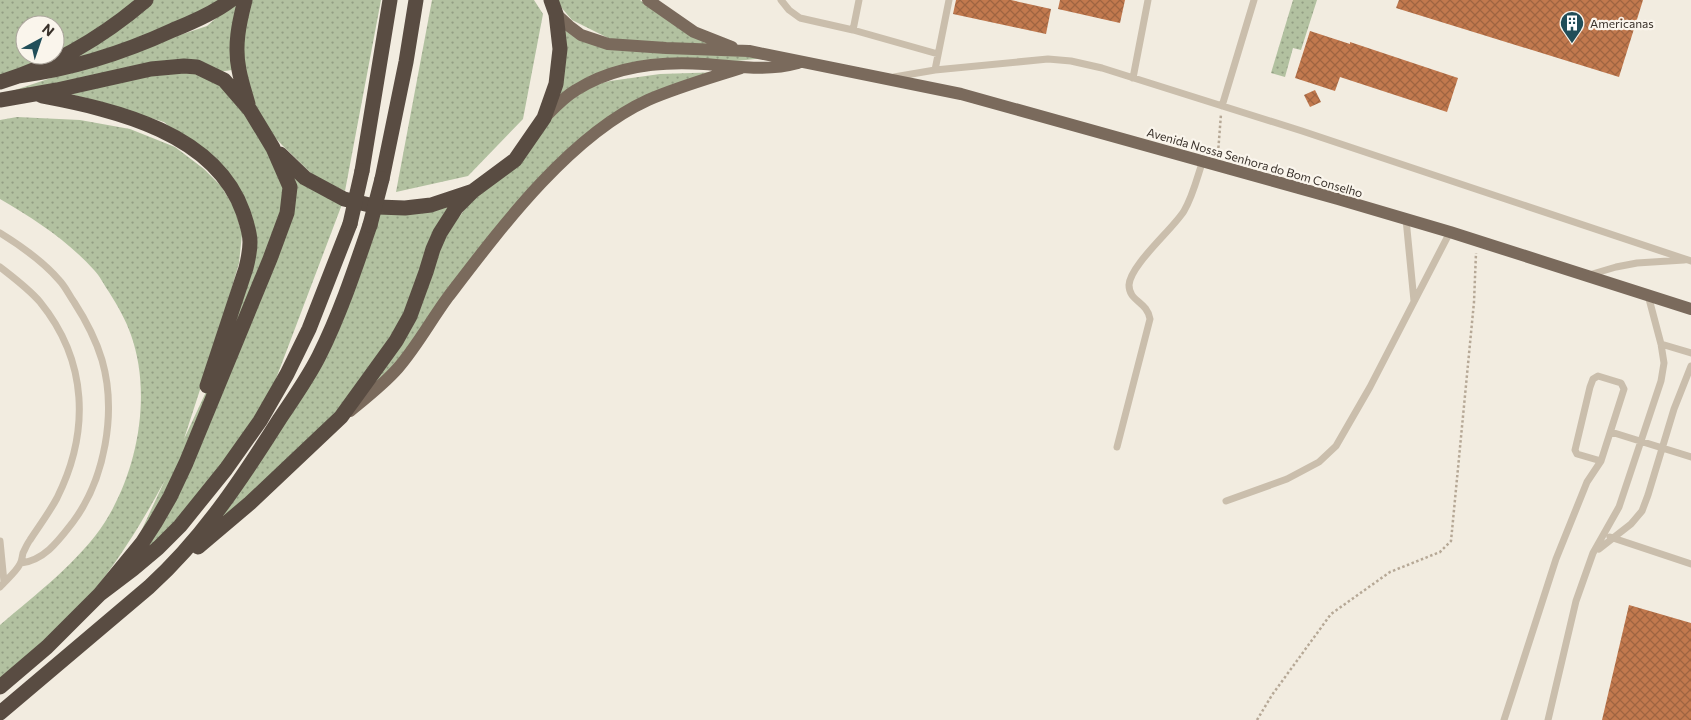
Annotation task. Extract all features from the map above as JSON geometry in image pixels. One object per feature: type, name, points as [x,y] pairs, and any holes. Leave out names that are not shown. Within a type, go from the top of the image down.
[{"type":"highway","points":[[0,82],[48,63],[87,42],[125,17],[146,0]]},
{"type":"highway","points":[[18,76],[48,72],[112,55],[194,21],[231,0]]},
{"type":"highway","points":[[245,0],[238,32],[239,69],[250,110]]},
{"type":"highway","points":[[100,594],[133,570],[180,526],[226,469],[260,420],[287,374],[308,329],[350,224],[362,171],[390,0]]},
{"type":"highway","points":[[172,567],[232,492],[319,356],[339,311],[370,225],[382,179],[406,62],[416,0]]},
{"type":"highway","points":[[0,713],[172,567],[250,504],[342,417],[396,341],[410,316],[433,249],[440,233],[456,208],[473,191],[515,160],[544,118],[556,84],[560,49],[554,7]]},
{"type":"highway","points":[[0,100],[151,70],[184,66],[197,67],[224,80],[250,110],[273,148],[290,187],[287,213],[262,281],[186,463],[159,516],[142,543],[100,594],[47,647],[0,687]]},
{"type":"highway","points":[[31,94],[112,112],[154,126],[171,135],[209,162],[224,175],[238,198],[249,234],[249,254],[200,410],[203,420]]},
{"type":"highway","points":[[273,148],[305,178],[344,199],[378,207],[405,208],[431,205],[473,191]]},
{"type":"main road","points":[[648,0],[694,32],[741,50]]},
{"type":"main road","points":[[554,7],[569,26],[581,34],[608,44],[741,50]]},
{"type":"main road","name":"Avenida Nossa Senhora do Bom Conselho","points":[[741,50],[889,78],[961,94],[1218,164],[1450,232],[1691,309]]},
{"type":"main road","points":[[544,118],[574,91],[618,71],[632,67],[665,64],[704,64],[741,68],[768,68],[806,62]]},
{"type":"main road","points":[[342,417],[398,367],[446,299],[500,230],[540,184],[584,143],[647,101],[687,85],[741,68]]},
{"type":"lane","points":[[781,0],[789,10],[800,18],[853,30],[938,54]]},
{"type":"lane","points":[[853,30],[859,0]]},
{"type":"lane","points":[[935,70],[949,0]]},
{"type":"lane","points":[[1133,78],[1148,0]]},
{"type":"lane","points":[[1222,106],[1254,0]]},
{"type":"lane","points":[[889,78],[935,70],[1048,59],[1071,61],[1102,68],[1689,260]]},
{"type":"lane","points":[[1117,448],[1150,319],[1148,310],[1133,298],[1129,285],[1131,277],[1153,247],[1183,212],[1191,197],[1203,160]]},
{"type":"lane","points":[[1406,219],[1414,301]]},
{"type":"lane","points":[[1226,501],[1287,479],[1319,462],[1336,446],[1365,396],[1450,232]]},
{"type":"lane","points":[[0,233],[40,261],[60,281],[90,329],[102,360],[107,390],[108,422],[105,449],[81,512],[47,552],[38,559],[21,563]]},
{"type":"lane","points":[[1587,276],[1623,266],[1689,260]]},
{"type":"lane","points":[[0,267],[40,302],[56,326],[71,355],[78,380],[80,409],[76,444],[70,467],[56,499],[28,542],[21,563],[2,585]]},
{"type":"lane","points":[[1548,720],[1576,601],[1593,553],[1605,535],[1619,507],[1661,381],[1664,363],[1648,295]]},
{"type":"lane","points":[[1661,344],[1691,353]]},
{"type":"lane","points":[[1593,553],[1631,524],[1642,511],[1674,409],[1691,366]]},
{"type":"lane","points":[[1504,720],[1556,559],[1587,482],[1601,461],[1624,389],[1621,383],[1598,376],[1593,379],[1590,387],[1575,450],[1576,454],[1580,456],[1601,461]]},
{"type":"lane","points":[[1611,432],[1691,457]]},
{"type":"lane","points":[[1605,535],[1691,564]]},
{"type":"lane","points":[[0,541],[2,585]]},
{"type":"path","points":[[1218,164],[1222,106]]},
{"type":"path","points":[[1256,720],[1331,614],[1390,572],[1440,552],[1450,541],[1474,302],[1477,241]]},
{"type":"green space","points":[[0,0],[137,0],[113,21],[65,51],[65,15],[15,15],[15,65],[43,65],[24,77],[0,81]]},
{"type":"green space","points":[[152,0],[226,0],[207,18],[48,71],[57,65],[65,65],[65,59]]},
{"type":"green space","points":[[237,0],[381,0],[345,191],[315,177],[252,113],[273,148],[299,181],[344,199],[260,421],[226,469],[195,508],[121,574],[165,480],[140,525],[111,568],[80,608],[39,650],[0,683],[0,625],[70,564],[83,551],[105,522],[126,479],[133,456],[141,406],[137,358],[131,335],[121,313],[96,272],[73,249],[38,222],[0,199],[0,120],[17,117],[80,120],[130,129],[175,147],[204,169],[221,186],[235,209],[242,234],[239,263],[184,439],[205,394],[245,269],[250,241],[246,221],[238,198],[224,175],[164,122],[57,90],[123,77],[0,95],[207,26]],"holes":[[[199,68],[211,73],[239,69],[250,109]]]},
{"type":"green space","points":[[432,0],[534,0],[543,14],[523,119],[468,176],[396,192]]},
{"type":"green space","points":[[555,0],[640,0],[725,48],[616,42],[572,20]]},
{"type":"green space","points":[[1293,0],[1317,0],[1301,50],[1293,48],[1285,77],[1271,73]]},
{"type":"green space","points":[[558,20],[579,37],[781,56],[611,75],[576,90],[610,81],[660,74],[724,72],[646,99],[568,157],[501,226],[398,367],[250,503],[207,525],[322,362],[378,207],[473,191],[459,218],[475,193],[516,162],[548,111]]},
{"type":"building","points":[[956,0],[1011,0],[1051,9],[1046,34],[953,14]]},
{"type":"building","points":[[1060,0],[1125,0],[1120,23],[1058,9]]},
{"type":"building","name":"Americanas","points":[[1399,0],[1643,0],[1619,77],[1396,8]]},
{"type":"building","points":[[1310,31],[1350,44],[1350,42],[1458,78],[1447,112],[1340,77],[1335,91],[1295,78]]},
{"type":"building","points":[[1315,90],[1321,102],[1310,107],[1304,95]]},
{"type":"building","points":[[1629,605],[1691,623],[1691,720],[1602,720]]},
{"type":"place","name":"Americanas","points":[[1572,44]]}]
